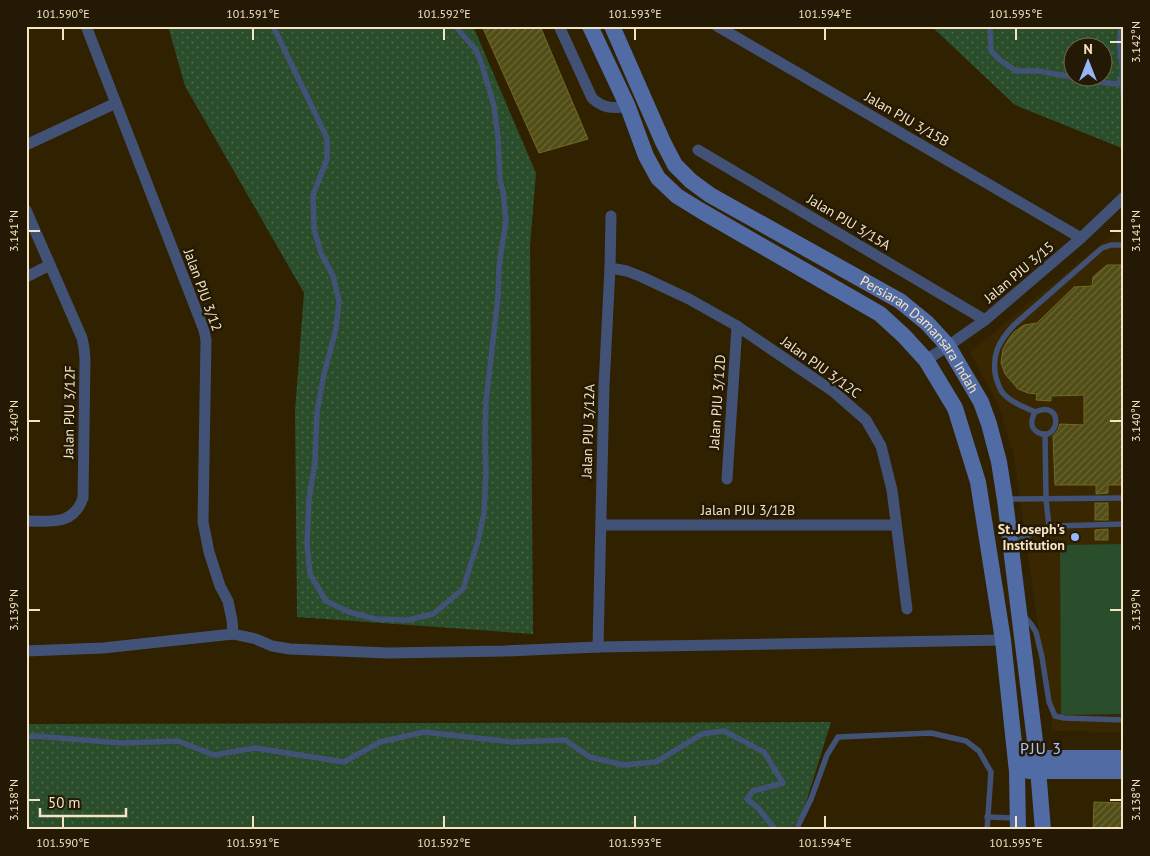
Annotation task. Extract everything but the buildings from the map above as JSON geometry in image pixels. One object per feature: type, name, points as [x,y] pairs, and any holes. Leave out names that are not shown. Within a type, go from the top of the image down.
[{"type":"main road","name":"Persiaran Damansara Indah","points":[[590,26],[628,107],[646,156],[658,178],[677,196],[880,314],[926,360],[955,408],[978,482],[1003,640],[1017,765],[1018,824]]},
{"type":"main road","name":"Persiaran Damansara Indah","points":[[612,26],[663,142],[676,165],[691,181],[710,195],[900,301],[927,323],[948,346],[981,402],[999,462],[1005,500],[1042,808]]},
{"type":"main road","points":[[1017,765],[1124,758]]},
{"type":"main road","points":[[1038,764],[1076,770],[1124,770]]},
{"type":"main road","points":[[1042,830],[1042,808],[1050,783],[1057,774],[1076,770]]},
{"type":"street","name":"Jalan PJU 3/12","points":[[86,26],[204,330],[206,340],[203,522],[209,552],[220,586],[228,601],[233,634]]},
{"type":"street","points":[[559,26],[592,98],[600,105],[608,108],[628,107]]},
{"type":"street","name":"Jalan PJU 3/15B","points":[[717,26],[1081,238]]},
{"type":"street","points":[[26,145],[116,103]]},
{"type":"street","name":"Jalan PJU 3/15A","points":[[698,150],[985,320]]},
{"type":"street","name":"Jalan PJU 3/15","points":[[926,360],[985,320],[1081,238],[1124,197]]},
{"type":"street","name":"Jalan PJU 3/12F","points":[[26,210],[82,338],[84,348],[83,498],[80,506],[68,518],[60,521],[26,521]]},
{"type":"street","name":"Jalan PJU 3/12A","points":[[598,647],[604,386],[611,216]]},
{"type":"street","points":[[26,277],[50,265]]},
{"type":"street","name":"Jalan PJU 3/12C","points":[[610,268],[628,271],[642,277],[689,299],[737,326],[834,392],[866,420],[881,446],[892,490],[907,609]]},
{"type":"street","name":"Jalan PJU 3/12D","points":[[727,480],[737,326]]},
{"type":"street","name":"Jalan PJU 3/12B","points":[[601,525],[896,525]]},
{"type":"street","points":[[26,651],[103,648],[233,634],[272,646],[328,651],[388,652],[1003,640]]},
{"type":"lane","points":[[273,26],[326,138],[327,159],[313,195],[314,229],[321,254],[333,276],[339,301],[336,329],[324,374],[317,412],[315,462],[309,499],[307,544],[310,574],[326,601],[349,612],[376,619],[408,620],[433,614],[463,589],[478,542],[484,513],[486,402],[498,297],[499,266],[506,221],[500,181],[494,106],[476,50],[456,26]]},
{"type":"lane","points":[[989,26],[990,51],[1016,71],[1062,76]]},
{"type":"lane","points":[[1122,26],[1120,49],[1124,104]]},
{"type":"lane","points":[[1112,83],[1118,84],[1122,80]]},
{"type":"lane","points":[[1035,412],[1017,404],[1003,394],[998,386],[994,361],[997,348],[1004,336],[1014,326],[1102,248],[1111,245],[1124,245]]},
{"type":"lane","points":[[1042,409],[1050,410],[1056,416],[1056,424],[1053,431],[1045,434],[1038,432],[1032,427],[1032,419],[1035,412],[1042,409]]},
{"type":"lane","points":[[1045,434],[1046,499],[1049,527]]},
{"type":"lane","points":[[1005,500],[1124,498]]},
{"type":"lane","points":[[1011,544],[1049,527],[1124,524]]},
{"type":"lane","points":[[1019,610],[1032,624],[1036,632],[1049,702],[1056,716],[1064,718],[1124,720]]},
{"type":"lane","points":[[26,737],[36,736],[121,743],[178,742],[214,754],[255,748],[344,762],[380,742],[424,732],[512,742],[565,740],[590,757],[623,765],[656,762],[702,734],[724,731],[764,752],[783,783],[753,791],[747,799],[758,808],[774,828],[773,830]]},
{"type":"lane","points":[[796,830],[811,799],[827,754],[838,737],[931,733],[966,741],[979,750],[990,772],[987,830]]},
{"type":"lane","points":[[988,817],[1018,824]]},
{"type":"shaded area","name":"St. Joseph's Institution","points":[[1124,225],[1124,732],[1053,731],[1014,457],[1000,409],[970,352]]},
{"type":"green space","points":[[168,26],[473,26],[536,173],[530,246],[533,634],[297,617],[295,411],[304,293],[185,86]]},
{"type":"green space","points":[[931,26],[1124,26],[1124,149],[1015,105]]},
{"type":"green space","points":[[1124,544],[1124,714],[1061,715],[1060,545]]},
{"type":"green space","points":[[831,722],[804,809],[792,830],[26,830],[26,724]]},
{"type":"place","name":"St. Joseph's Institution","points":[[1075,537]]},
{"type":"district","name":"PJU 3","points":[[1041,748]]}]
